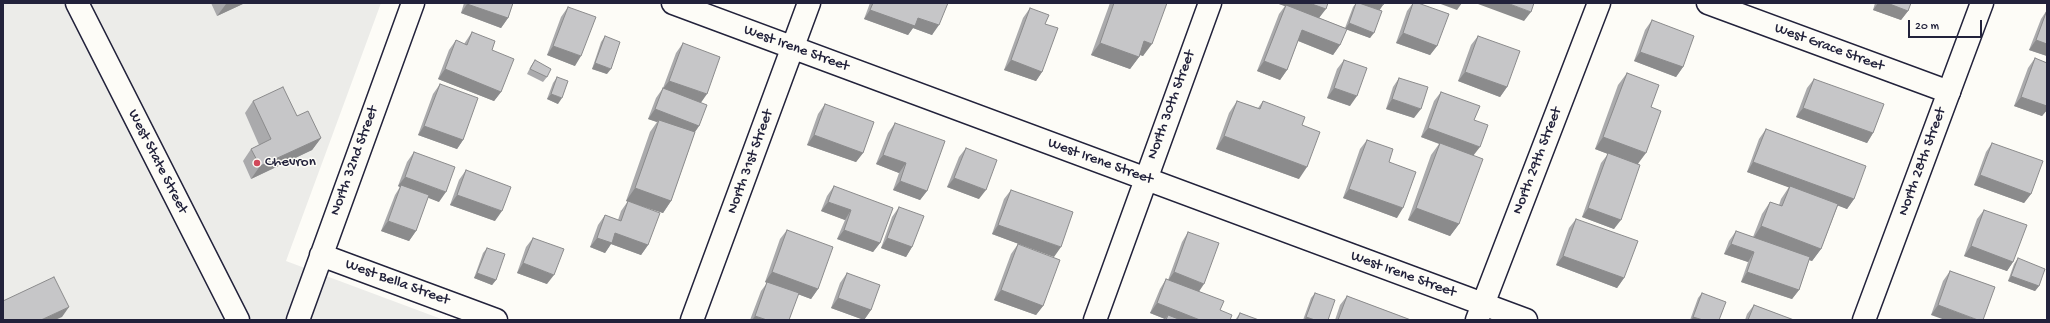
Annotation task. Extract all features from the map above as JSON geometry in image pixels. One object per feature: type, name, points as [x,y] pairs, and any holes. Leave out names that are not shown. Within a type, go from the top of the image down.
[{"type":"street","name":"West State Street","points":[[77,3],[238,320]]},
{"type":"street","name":"North 32nd Street","points":[[298,320],[413,3]]},
{"type":"street","name":"West Irene Street","points":[[673,3],[1146,179],[1480,312],[1526,320]]},
{"type":"street","name":"North 31st Street","points":[[692,320],[809,3]]},
{"type":"street","name":"North 30th Street","points":[[1095,320],[1210,3]]},
{"type":"street","name":"North 29th Street","points":[[1480,312],[1599,3]]},
{"type":"street","name":"West Grace Street","points":[[1708,3],[1949,92]]},
{"type":"street","name":"North 28th Street","points":[[1864,320],[1982,3]]},
{"type":"street","name":"West Bella Street","points":[[321,255],[496,320]]},
{"type":"shaded area","points":[[3,3],[381,3],[286,261],[444,320],[3,320]]},
{"type":"building","points":[[513,3],[508,18],[467,4]]},
{"type":"building","points":[[873,3],[948,3],[939,25],[918,18],[915,26],[870,10]]},
{"type":"building","points":[[1114,3],[1167,3],[1152,44],[1144,41],[1139,57],[1100,43]]},
{"type":"building","points":[[1309,3],[1328,3],[1326,9]]},
{"type":"building","points":[[1356,3],[1382,11],[1374,33],[1349,23]]},
{"type":"building","points":[[1413,3],[1418,3],[1449,14],[1437,46],[1403,33]]},
{"type":"building","points":[[1507,3],[1534,3],[1531,12]]},
{"type":"building","points":[[1887,3],[1911,3],[1908,11]]},
{"type":"building","points":[[1286,5],[1347,29],[1340,45],[1302,30],[1287,70],[1264,61]]},
{"type":"building","points":[[568,7],[596,17],[581,56],[553,46]]},
{"type":"building","points":[[1030,8],[1049,15],[1045,24],[1058,28],[1042,72],[1011,60]]},
{"type":"building","points":[[2047,10],[2047,44],[2036,40]]},
{"type":"building","points":[[1652,20],[1694,36],[1683,67],[1640,52]]},
{"type":"building","points":[[472,32],[495,41],[492,50],[514,59],[501,92],[445,69],[456,40],[467,45]]},
{"type":"building","points":[[605,36],[620,42],[611,69],[595,63]]},
{"type":"building","points":[[1478,36],[1520,51],[1507,87],[1465,72]]},
{"type":"building","points":[[683,43],[720,57],[707,94],[669,81]]},
{"type":"building","points":[[2035,58],[2047,63],[2047,106],[2021,97]]},
{"type":"building","points":[[535,60],[551,69],[547,77],[530,69]]},
{"type":"building","points":[[1344,60],[1367,68],[1357,96],[1334,88]]},
{"type":"building","points":[[1627,73],[1659,85],[1651,107],[1661,111],[1646,153],[1603,137]]},
{"type":"building","points":[[557,77],[568,81],[562,98],[551,94]]},
{"type":"building","points":[[1399,78],[1428,87],[1421,109],[1392,99]]},
{"type":"building","points":[[1814,79],[1884,104],[1873,133],[1803,108]]},
{"type":"building","points":[[440,84],[478,98],[463,140],[424,126]]},
{"type":"building","points":[[283,87],[297,116],[308,111],[321,138],[260,166],[251,149],[271,139],[253,101]]},
{"type":"building","points":[[663,88],[707,105],[699,126],[655,109]]},
{"type":"building","points":[[1441,92],[1480,106],[1474,120],[1488,125],[1480,147],[1428,128]]},
{"type":"building","points":[[1237,101],[1260,109],[1263,101],[1305,117],[1302,125],[1320,132],[1307,167],[1224,136]]},
{"type":"building","points":[[825,104],[874,122],[863,153],[814,135]]},
{"type":"building","points":[[659,120],[695,132],[671,201],[635,188]]},
{"type":"building","points":[[895,123],[945,141],[927,191],[900,181],[906,163],[883,155]]},
{"type":"building","points":[[1766,129],[1866,166],[1854,199],[1753,162]]},
{"type":"building","points":[[1367,140],[1393,149],[1389,162],[1416,172],[1403,208],[1349,189]]},
{"type":"building","points":[[1440,143],[1483,159],[1459,224],[1416,208]]},
{"type":"building","points":[[1992,143],[2043,161],[2031,194],[1980,175]]},
{"type":"building","points":[[966,148],[997,160],[986,190],[954,178]]},
{"type":"building","points":[[414,152],[455,167],[446,192],[405,177]]},
{"type":"building","points":[[1608,153],[1640,165],[1621,220],[1588,208]]},
{"type":"building","points":[[466,170],[511,187],[502,211],[457,195]]},
{"type":"building","points":[[401,185],[429,195],[416,231],[388,221]]},
{"type":"building","points":[[834,186],[893,208],[880,243],[844,230],[851,210],[828,202]]},
{"type":"building","points":[[1790,186],[1838,204],[1821,249],[1761,226],[1770,202],[1782,206]]},
{"type":"building","points":[[1011,190],[1073,212],[1061,247],[998,225]]},
{"type":"building","points":[[628,201],[660,213],[648,245],[615,233],[612,243],[597,238],[605,215],[621,221]]},
{"type":"building","points":[[899,207],[924,216],[912,247],[887,238]]},
{"type":"building","points":[[1984,210],[2027,225],[2013,262],[1971,246]]},
{"type":"building","points":[[1576,219],[1638,241],[1624,278],[1563,256]]},
{"type":"building","points":[[787,230],[833,247],[818,289],[772,272]]},
{"type":"building","points":[[1736,231],[1810,257],[1799,290],[1747,272],[1754,252],[1731,244]]},
{"type":"building","points":[[1188,232],[1219,243],[1204,284],[1174,272]]},
{"type":"building","points":[[533,238],[564,249],[554,275],[523,263]]},
{"type":"building","points":[[1018,244],[1060,260],[1043,306],[1001,290]]},
{"type":"building","points":[[487,248],[505,254],[496,280],[477,273]]},
{"type":"building","points":[[2018,258],[2045,269],[2039,286],[2011,276]]},
{"type":"building","points":[[1950,271],[1995,287],[1983,320],[1978,320],[1938,305]]},
{"type":"building","points":[[847,273],[880,285],[871,310],[838,298]]},
{"type":"building","points":[[54,277],[69,307],[41,320],[3,320],[3,301]]},
{"type":"building","points":[[1166,279],[1224,301],[1220,310],[1232,315],[1230,320],[1200,320],[1157,303]]},
{"type":"building","points":[[767,282],[799,293],[789,320],[767,320],[755,316]]},
{"type":"building","points":[[1315,293],[1335,300],[1328,320],[1315,320],[1306,317]]},
{"type":"building","points":[[1702,293],[1726,302],[1719,320],[1703,320],[1693,317]]},
{"type":"building","points":[[1347,296],[1411,320],[1338,320]]},
{"type":"building","points":[[1754,305],[1794,320],[1748,320]]},
{"type":"building","points":[[1240,313],[1259,320],[1237,320]]},
{"type":"building","points":[[1168,315],[1181,320],[1166,320]]},
{"type":"place","name":"Chevron","points":[[257,163]]}]
